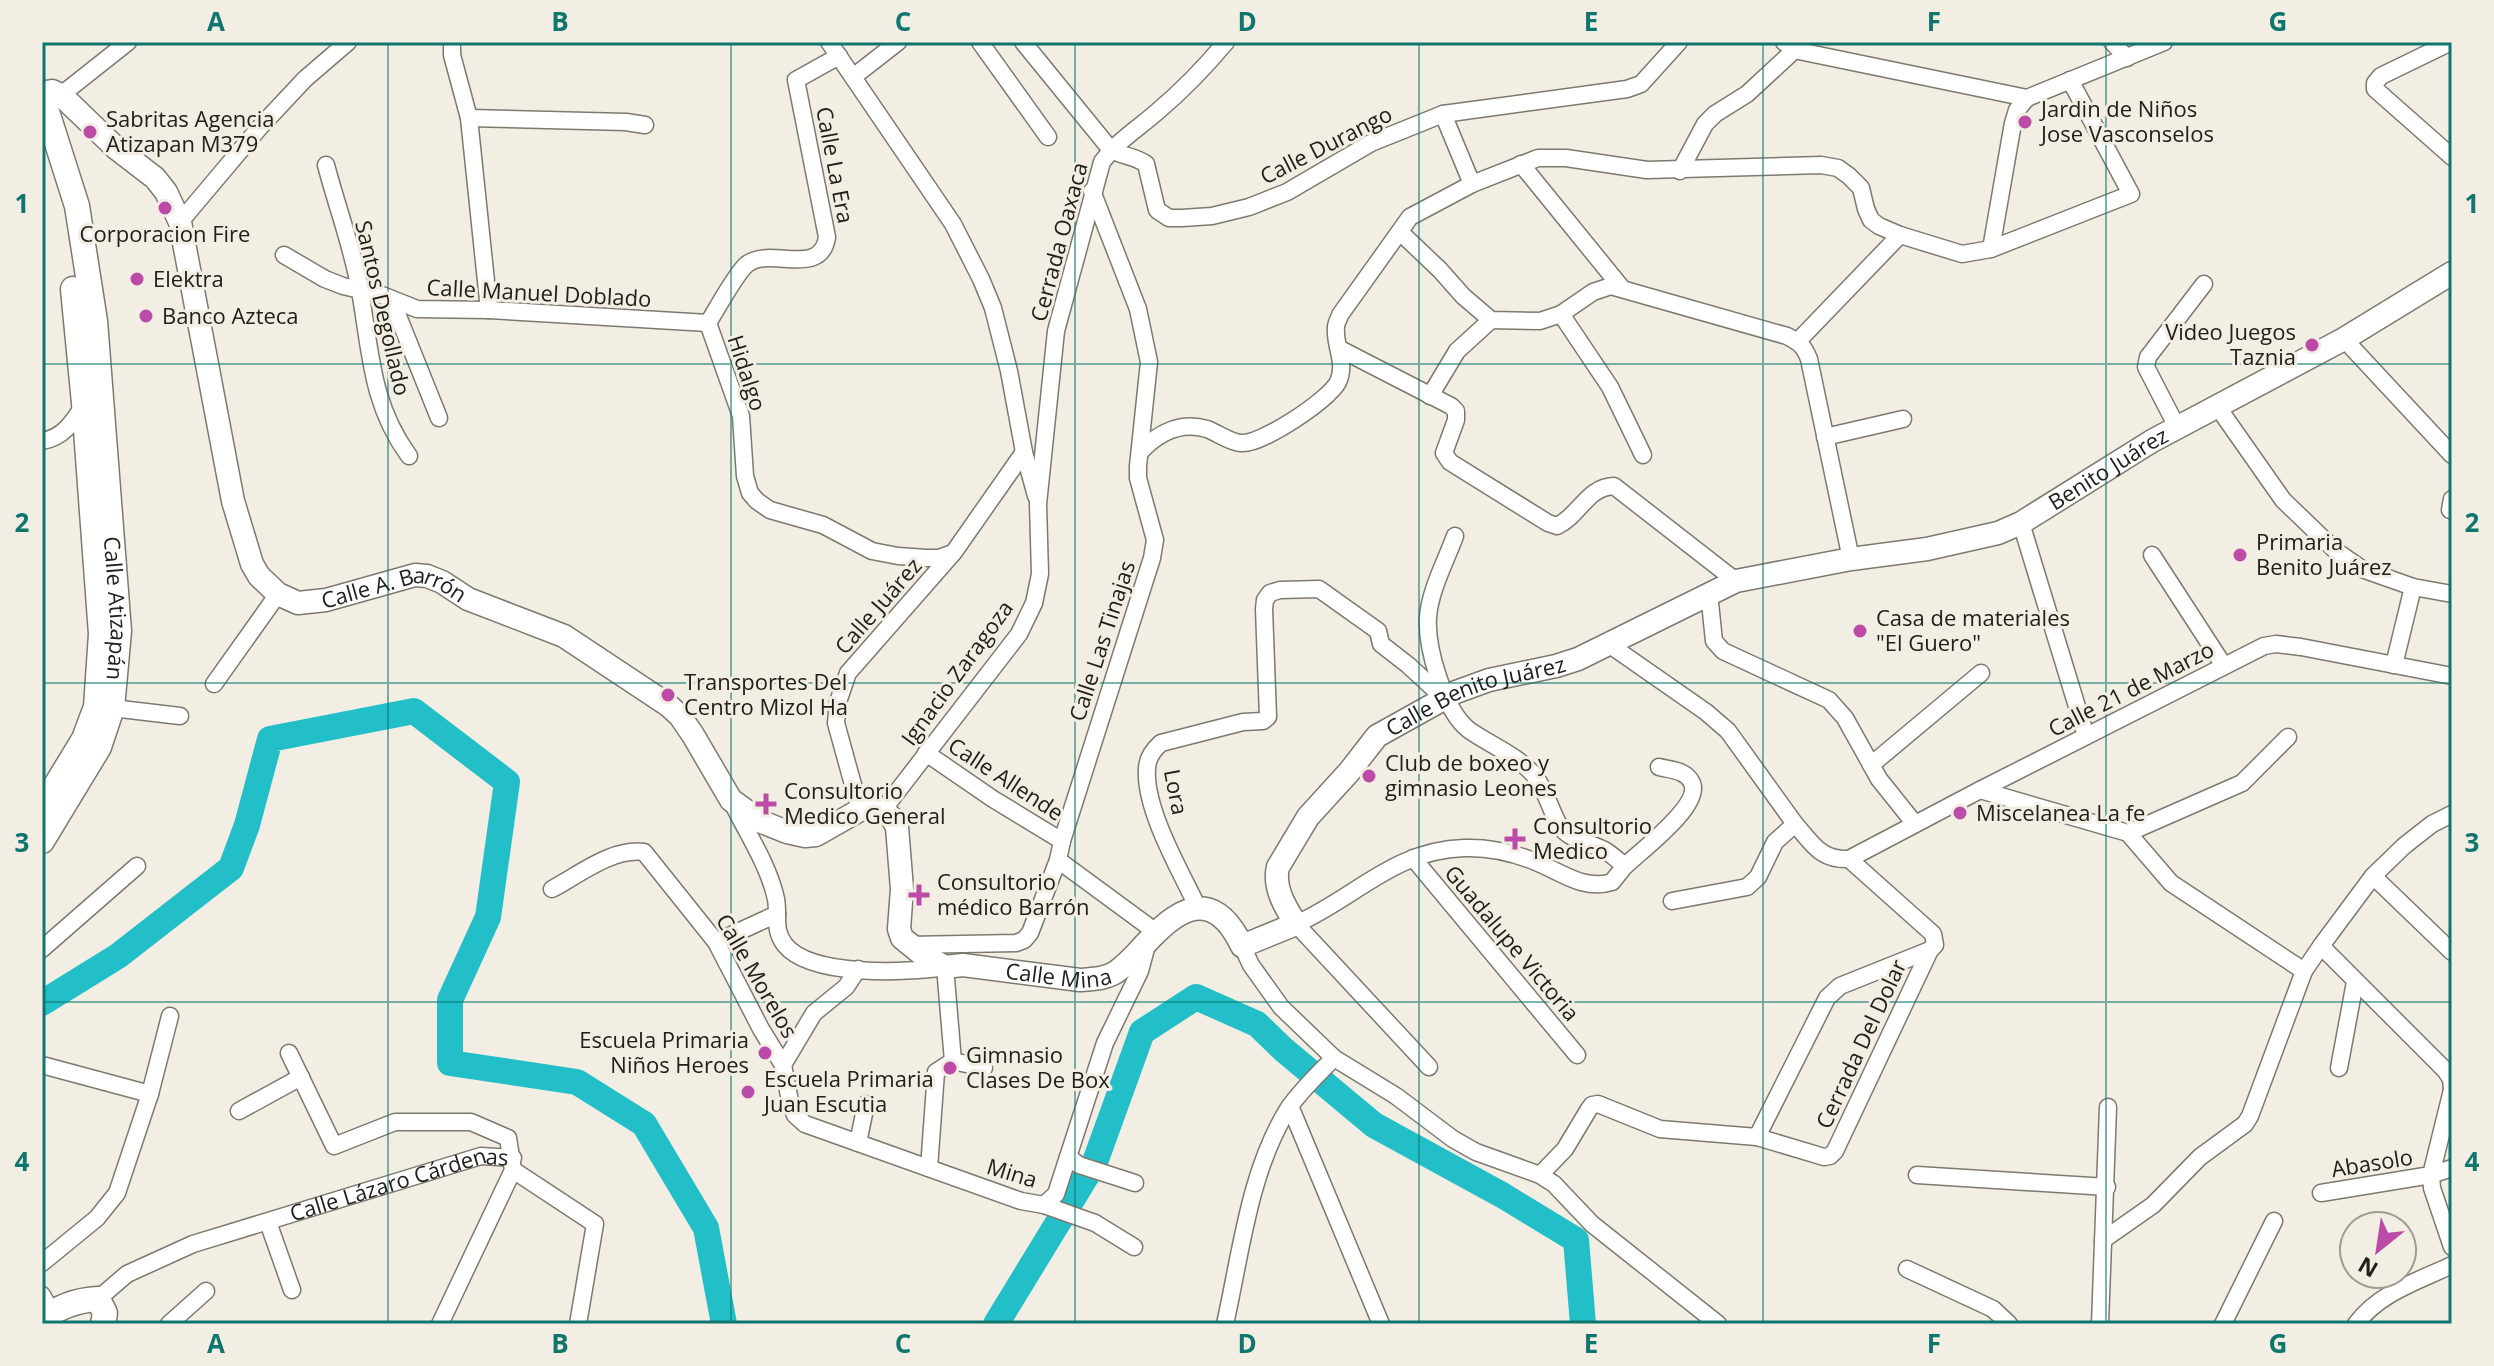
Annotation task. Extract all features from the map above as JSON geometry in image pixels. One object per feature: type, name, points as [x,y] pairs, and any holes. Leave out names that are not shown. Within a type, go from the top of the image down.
[{"type":"main road","points":[[48,95],[77,206],[95,321],[93,404]]},
{"type":"main road","points":[[42,139],[62,203],[93,404]]},
{"type":"main road","name":"Calle Atizapán","points":[[42,841],[99,747],[112,708],[119,631],[93,404]]},
{"type":"main road","name":"Calle Atizapán","points":[[42,808],[84,739],[96,707],[101,634],[93,404]]},
{"type":"main road","points":[[98,1299],[105,1313],[103,1324]]},
{"type":"main road","name":"Calle Lázaro Cárdenas","points":[[45,1309],[98,1299]]},
{"type":"street","points":[[128,42],[48,95],[155,178],[166,192],[180,222],[233,501],[252,564],[259,576],[278,594],[214,684]]},
{"type":"street","points":[[180,222],[260,127],[305,79],[348,42]]},
{"type":"street","points":[[452,42],[452,55],[469,118],[489,310]]},
{"type":"street","points":[[853,77],[898,42]]},
{"type":"street","name":"Cerrada Oaxaca","points":[[980,42],[1048,137]]},
{"type":"street","points":[[1023,42],[1111,150]]},
{"type":"street","name":"Cerrada Oaxaca","points":[[1038,504],[1056,331],[1102,162],[1111,150],[1206,66],[1226,42]]},
{"type":"street","name":"Calle Durango","points":[[1111,150],[1146,164],[1157,210],[1162,215],[1169,218],[1212,216],[1249,207],[1287,192],[1371,143],[1443,114],[1627,89],[1641,84],[1679,42]]},
{"type":"street","points":[[2112,42],[2127,58]]},
{"type":"street","points":[[1991,249],[2013,123],[2017,110],[2027,98],[2164,42]]},
{"type":"street","points":[[2451,42],[2381,76],[2375,83],[2375,89],[2452,157]]},
{"type":"street","points":[[1680,171],[1705,124],[1747,94],[1794,45],[2027,98]]},
{"type":"street","points":[[834,49],[953,224],[981,279],[993,308],[1009,371],[1024,452],[1038,504]]},
{"type":"street","name":"Calle La Era","points":[[708,323],[745,265],[757,259],[808,259],[826,247],[827,237],[796,80],[834,49]]},
{"type":"street","points":[[1141,451],[1153,438],[1179,428],[1205,429],[1240,444],[1263,439],[1332,390],[1341,373],[1336,327],[1340,315],[1410,217],[1472,184],[1521,164],[1552,156],[1647,170],[1821,165],[1838,168],[1861,188],[1871,220],[1900,235],[1962,254],[1991,249],[2131,194],[2070,80]]},
{"type":"street","points":[[1443,114],[1472,184]]},
{"type":"street","points":[[469,118],[645,125]]},
{"type":"street","points":[[1521,164],[1621,287]]},
{"type":"street","name":"Santos Degollado","points":[[326,165],[360,289],[370,363],[380,403],[395,437],[409,456]]},
{"type":"street","name":"Calle Las Tinajas","points":[[908,945],[1016,943],[1030,933],[1058,860],[1152,558],[1155,540],[1138,478],[1149,362],[1138,309],[1092,191]]},
{"type":"street","points":[[1400,232],[1491,320],[1540,321],[1561,314],[1601,288],[1621,287],[1798,341],[1809,359],[1851,559]]},
{"type":"street","points":[[1798,341],[1900,235]]},
{"type":"street","name":"Calle Manuel Doblado","points":[[284,255],[325,279],[382,295],[417,309],[489,310],[708,323]]},
{"type":"street","name":"Benito Juárez","points":[[1736,581],[1851,559],[1927,549],[1976,539],[2021,523],[2177,427],[2344,339],[2452,273]]},
{"type":"street","points":[[2177,427],[2146,367],[2148,357],[2204,284]]},
{"type":"street","points":[[392,301],[439,418]]},
{"type":"street","points":[[1561,314],[1610,387],[1643,455]]},
{"type":"street","points":[[1430,396],[1457,351],[1491,320]]},
{"type":"street","name":"Hidalgo","points":[[708,323],[741,416],[743,464],[747,485],[757,501],[770,510],[811,520],[872,551],[926,558],[939,558],[954,552]]},
{"type":"street","points":[[2344,339],[2452,455]]},
{"type":"street","points":[[1340,349],[1456,411],[1456,420],[1444,453],[1450,462],[1548,523],[1557,526],[1564,523],[1594,491],[1614,486],[1736,581]]},
{"type":"street","points":[[42,441],[50,440],[66,430],[93,404]]},
{"type":"street","points":[[2217,406],[2283,500],[2336,551],[2362,569],[2413,587],[2452,594]]},
{"type":"street","points":[[1825,437],[1903,419]]},
{"type":"street","name":"Calle Juárez","points":[[860,810],[836,723],[838,702],[848,673],[954,552],[1024,452]]},
{"type":"street","name":"Ignacio Zaragoza","points":[[883,810],[1027,620],[1040,574],[1038,504]]},
{"type":"street","points":[[2021,523],[2086,736]]},
{"type":"street","points":[[1455,536],[1428,618],[1432,650],[1445,699],[1470,731],[1525,766],[1534,776],[1563,830],[1606,851],[1626,865]]},
{"type":"street","points":[[2152,555],[2224,666]]},
{"type":"street","name":"Calle A. Barrón","points":[[278,594],[298,603],[317,601],[415,575],[427,576],[476,603],[564,636],[593,653],[680,716],[731,800],[769,877],[776,898],[776,928],[785,945],[800,958],[816,964],[858,969]]},
{"type":"street","name":"Calle Benito Juárez","points":[[1296,924],[1280,895],[1276,874],[1299,829],[1377,736],[1456,692],[1489,680],[1578,659],[1736,581]]},
{"type":"street","points":[[2394,665],[2413,587]]},
{"type":"street","name":"Lora","points":[[1198,908],[1157,821],[1146,768],[1153,750],[1161,743],[1243,722],[1263,721],[1268,717],[1264,609],[1270,593],[1319,589],[1378,631],[1381,644],[1445,699]]},
{"type":"street","points":[[1709,593],[1714,641],[1723,651],[1829,700],[1845,718],[1879,779],[1915,824]]},
{"type":"street","points":[[1540,1175],[1565,1149],[1592,1105],[1598,1104],[1660,1129],[1757,1137],[1827,998],[1840,986],[1930,950],[1935,945],[1933,934],[1849,859],[1828,858],[1795,824],[1728,731],[1706,712],[1607,643]]},
{"type":"street","name":"Calle 21 de Marzo","points":[[1849,859],[2264,646],[2301,647],[2452,676]]},
{"type":"street","points":[[1871,765],[1981,673]]},
{"type":"street","points":[[112,708],[180,716]]},
{"type":"street","points":[[2128,833],[2242,783],[2288,737]]},
{"type":"street","name":"Calle Allende","points":[[926,753],[1062,841]]},
{"type":"street","points":[[1242,946],[1313,917],[1387,869],[1433,852],[1485,848],[1534,861],[1588,884],[1612,882],[1683,812],[1693,794],[1693,785],[1687,776],[1659,767]]},
{"type":"street","points":[[1980,790],[2128,833],[2171,883],[2304,971]]},
{"type":"street","points":[[731,800],[762,822],[805,836],[816,835],[860,810],[874,807],[883,810],[897,827],[902,889],[899,929],[902,938],[908,945],[945,967]]},
{"type":"street","points":[[2103,1240],[2147,1209],[2200,1157],[2245,1124],[2304,971],[2373,876],[2432,824],[2452,814]]},
{"type":"street","points":[[1672,901],[1747,887],[1758,877],[1775,842],[1795,824]]},
{"type":"street","name":"Calle Morelos","points":[[552,889],[608,858],[628,850],[644,852],[716,942],[783,1065],[814,1013],[846,987],[858,969]]},
{"type":"street","name":"Guadalupe Victoria","points":[[1413,858],[1577,1055]]},
{"type":"street","points":[[1058,860],[1152,937]]},
{"type":"street","points":[[42,949],[137,866]]},
{"type":"street","points":[[2373,876],[2452,952]]},
{"type":"street","points":[[1198,908],[1217,912],[1235,931],[1251,965],[1281,1007],[1334,1058],[1396,1096],[1453,1139],[1476,1152],[1540,1175],[1563,1192],[1592,1224],[1718,1324]]},
{"type":"street","name":"Calle Mina","points":[[945,967],[963,965],[1063,978],[1099,979],[1126,964],[1152,937],[1185,912],[1198,908]]},
{"type":"street","points":[[716,942],[777,914]]},
{"type":"street","points":[[1296,924],[1429,1067]]},
{"type":"street","name":"Mina","points":[[783,1065],[795,1115],[805,1124],[1021,1201],[1057,1210],[1056,1194],[1074,1161],[1105,1043],[1140,971],[1152,937]]},
{"type":"street","points":[[2321,946],[2451,1079],[2452,1089],[2431,1175],[2432,1188],[2452,1247]]},
{"type":"street","name":"Cerrada Del Dolar","points":[[1757,1137],[1824,1157],[1835,1151],[1930,950]]},
{"type":"street","points":[[858,969],[886,972],[945,967]]},
{"type":"street","points":[[945,967],[953,1061]]},
{"type":"street","points":[[2339,1068],[2355,982]]},
{"type":"street","points":[[42,1263],[97,1218],[117,1193],[150,1094],[170,1016]]},
{"type":"street","name":"Calle Lázaro Cárdenas","points":[[98,1299],[127,1274],[193,1244],[481,1156],[513,1164],[508,1138],[471,1122],[395,1122],[334,1146],[289,1053]]},
{"type":"street","points":[[1225,1324],[1260,1172],[1279,1125],[1290,1106],[1334,1058]]},
{"type":"street","points":[[929,1168],[936,1072],[953,1061],[984,1068]]},
{"type":"street","points":[[42,1065],[150,1094]]},
{"type":"street","points":[[239,1111],[301,1077]]},
{"type":"street","points":[[858,1143],[866,1104]]},
{"type":"street","points":[[1290,1106],[1381,1324]]},
{"type":"street","points":[[2100,1324],[2108,1107]]},
{"type":"street","points":[[1074,1161],[1135,1183]]},
{"type":"street","points":[[440,1324],[513,1164],[595,1224],[585,1321]]},
{"type":"street","name":"Abasolo","points":[[2321,1193],[2431,1175],[2452,1168]]},
{"type":"street","points":[[1917,1175],[2107,1187]]},
{"type":"street","points":[[1057,1210],[1095,1223],[1134,1247]]},
{"type":"street","points":[[2223,1324],[2274,1221]]},
{"type":"street","points":[[268,1222],[292,1290]]},
{"type":"street","points":[[2356,1324],[2366,1310],[2390,1294],[2452,1265]]},
{"type":"street","points":[[1907,1269],[1993,1309],[2009,1324]]},
{"type":"street","points":[[169,1324],[206,1291]]},
{"type":"waterway","points":[[42,1003],[118,956],[231,868],[247,825],[270,739],[414,711],[507,782],[488,917],[450,1000],[450,1063],[577,1082],[644,1124],[706,1228],[724,1324]]},
{"type":"waterway","points":[[996,1324],[1095,1162],[1142,1032],[1196,997],[1257,1024],[1374,1125],[1502,1195],[1576,1240],[1583,1324]]},
{"type":"place","name":"Jardin de Niños Jose Vasconselos","points":[[2025,122]]},
{"type":"place","name":"Sabritas Agencia Atizapan M379","points":[[90,132]]},
{"type":"place","name":"Corporacion Fire","points":[[165,208]]},
{"type":"place","name":"Elektra","points":[[137,279]]},
{"type":"place","name":"Banco Azteca","points":[[146,316]]},
{"type":"place","name":"Video Juegos Taznia","points":[[2312,345]]},
{"type":"place","name":"Primaria Benito Juárez","points":[[2240,555]]},
{"type":"place","name":"Casa de materiales \"El Guero\"","points":[[1860,631]]},
{"type":"place","name":"Transportes Del Centro Mizol Ha","points":[[668,695]]},
{"type":"place","name":"Club de boxeo y gimnasio Leones","points":[[1369,776]]},
{"type":"place","name":"Consultorio Medico General","points":[[766,804]]},
{"type":"place","name":"Miscelanea La fe","points":[[1960,813]]},
{"type":"place","name":"Consultorio Medico","points":[[1515,839]]},
{"type":"place","name":"Consultorio médico Barrón","points":[[919,895]]},
{"type":"place","name":"Escuela Primaria Niños Heroes","points":[[765,1053]]},
{"type":"place","name":"Gimnasio Clases De Box","points":[[950,1068]]},
{"type":"place","name":"Escuela Primaria Juan Escutia","points":[[748,1092]]}]
